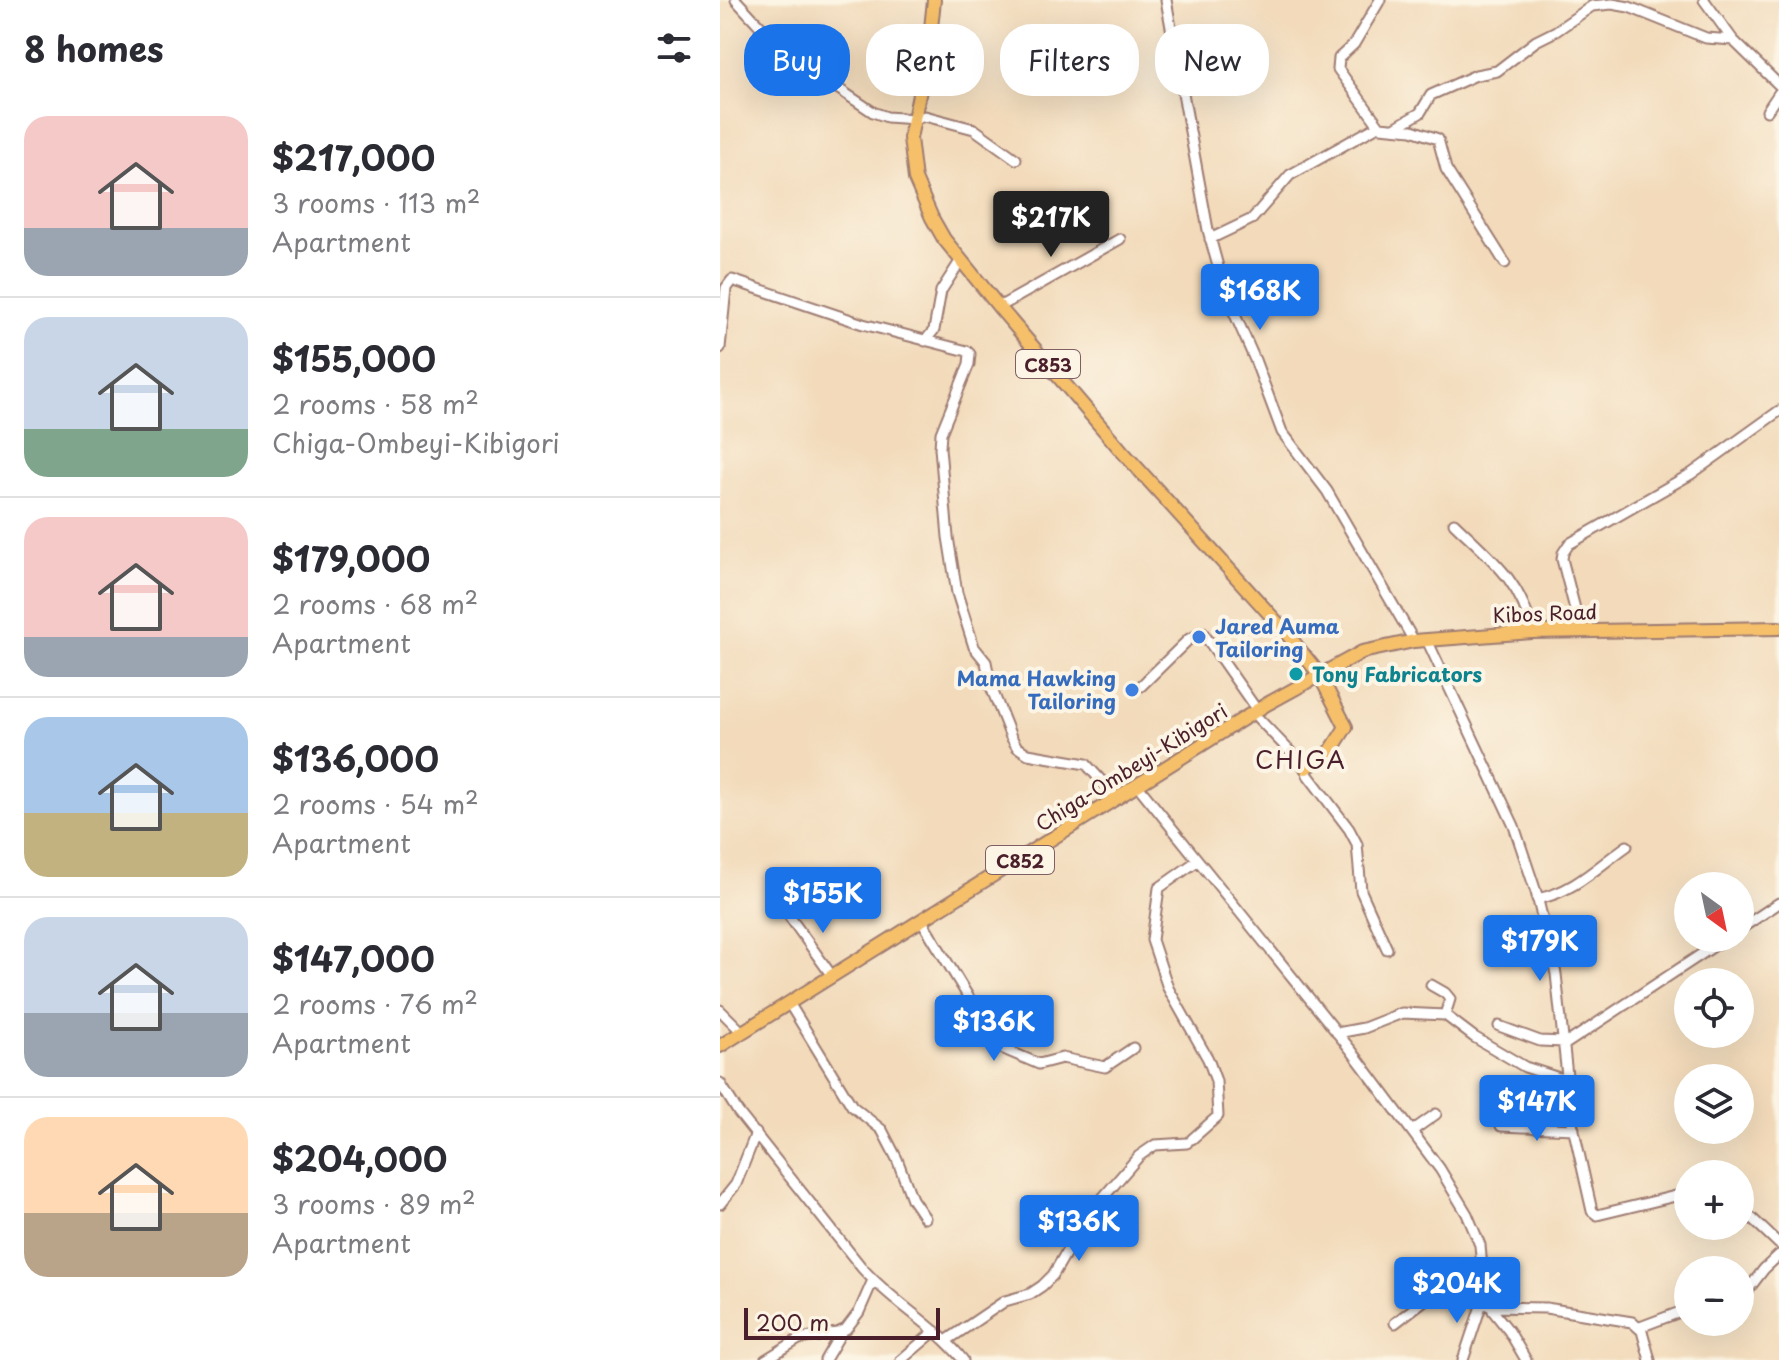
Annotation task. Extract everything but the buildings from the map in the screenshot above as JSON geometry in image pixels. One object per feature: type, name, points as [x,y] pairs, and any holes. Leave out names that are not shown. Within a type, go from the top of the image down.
[{"type":"main road","name":"C853","points":[[934,0],[929,47],[910,138],[915,179],[932,218],[944,239],[999,307],[1121,450],[1270,614],[1319,674]]},
{"type":"main road","name":"Kibos Road","points":[[1319,674],[1362,652],[1420,640],[1532,632],[1779,628]]},
{"type":"main road","name":"Chiga-Ombeyi-Kibigori","points":[[720,1046],[1319,674]]},
{"type":"main road","points":[[1306,768],[1330,752],[1346,727],[1319,674]]},
{"type":"street","points":[[736,0],[785,53],[867,109],[887,117],[925,116],[974,129],[1016,159]]},
{"type":"street","points":[[1166,0],[1210,239],[1225,292],[1255,360],[1279,426],[1327,491],[1420,640],[1514,826],[1556,974],[1574,1129],[1595,1214],[1674,1196]]},
{"type":"street","points":[[1378,126],[1338,69],[1337,62],[1354,44],[1380,0]]},
{"type":"street","points":[[1704,0],[1733,40],[1777,80]]},
{"type":"street","points":[[1396,127],[1420,113],[1431,95],[1476,75],[1497,71],[1536,41],[1592,6],[1612,4],[1629,7],[1706,38],[1733,40]]},
{"type":"street","points":[[1767,111],[1779,93]]},
{"type":"street","points":[[1210,239],[1252,219],[1290,175],[1378,126],[1396,127],[1438,139],[1446,169],[1505,263]]},
{"type":"street","points":[[999,307],[1120,239]]},
{"type":"street","points":[[925,341],[934,330],[941,291],[961,260]]},
{"type":"street","points":[[720,348],[727,285],[732,280],[852,320],[967,351],[971,356],[941,433],[940,448],[957,593],[974,647],[986,662],[997,704],[1011,737],[1022,751],[1086,764],[1118,799]]},
{"type":"street","points":[[1581,632],[1562,559],[1569,544],[1691,474],[1779,411]]},
{"type":"street","points":[[1454,523],[1516,587],[1532,632]]},
{"type":"street","points":[[1141,686],[1189,639],[1203,633],[1246,693],[1254,712],[1306,768],[1357,844],[1361,891],[1387,949]]},
{"type":"street","points":[[1138,786],[1337,1033],[1440,1169],[1467,1214],[1483,1258],[1485,1275],[1483,1294],[1463,1360]]},
{"type":"street","points":[[1537,899],[1572,888],[1627,846]]},
{"type":"street","points":[[946,1341],[1005,1301],[1030,1294],[1042,1286],[1053,1275],[1088,1215],[1139,1156],[1155,1145],[1189,1141],[1218,1116],[1216,1081],[1208,1059],[1168,988],[1152,940],[1159,888],[1197,861]]},
{"type":"street","points":[[1754,920],[1779,903]]},
{"type":"street","points":[[787,913],[832,976]]},
{"type":"street","points":[[922,921],[999,1047],[1039,1064],[1062,1058],[1105,1067],[1133,1048]]},
{"type":"street","points":[[1499,1026],[1540,1041],[1564,1044],[1705,952]]},
{"type":"street","points":[[1431,985],[1450,999],[1445,1015]]},
{"type":"street","points":[[789,1003],[852,1106],[882,1130],[912,1199],[925,1218]]},
{"type":"street","points":[[720,1010],[742,1032]]},
{"type":"street","points":[[1337,1033],[1364,1028],[1387,1016],[1402,1013],[1445,1015],[1474,1037],[1525,1067],[1567,1078]]},
{"type":"street","points":[[720,1083],[738,1112],[873,1280],[935,1331],[963,1360]]},
{"type":"street","points":[[1412,1131],[1436,1114]]},
{"type":"street","points":[[1501,1126],[1574,1129]]},
{"type":"street","points":[[720,1204],[736,1184],[756,1133]]},
{"type":"street","points":[[1754,1220],[1779,1244]]},
{"type":"street","points":[[1754,1282],[1779,1255]]},
{"type":"street","points":[[825,1360],[842,1331],[859,1312],[873,1280]]},
{"type":"street","points":[[1395,1323],[1426,1299],[1474,1292],[1483,1294],[1526,1360]]},
{"type":"street","points":[[1492,1307],[1546,1308],[1632,1322],[1640,1327],[1650,1360]]},
{"type":"street","points":[[1640,1327],[1674,1314]]},
{"type":"street","points":[[765,1360],[799,1339],[842,1331]]},
{"type":"street","points":[[901,1360],[935,1331]]},
{"type":"place","name":"Jared Auma Tailoring","points":[[1199,637]]},
{"type":"place","name":"Tony Fabricators","points":[[1296,674]]},
{"type":"place","name":"Mama Hawking Tailoring","points":[[1132,690]]},
{"type":"district","name":"CHIGA","points":[[1301,759]]}]
